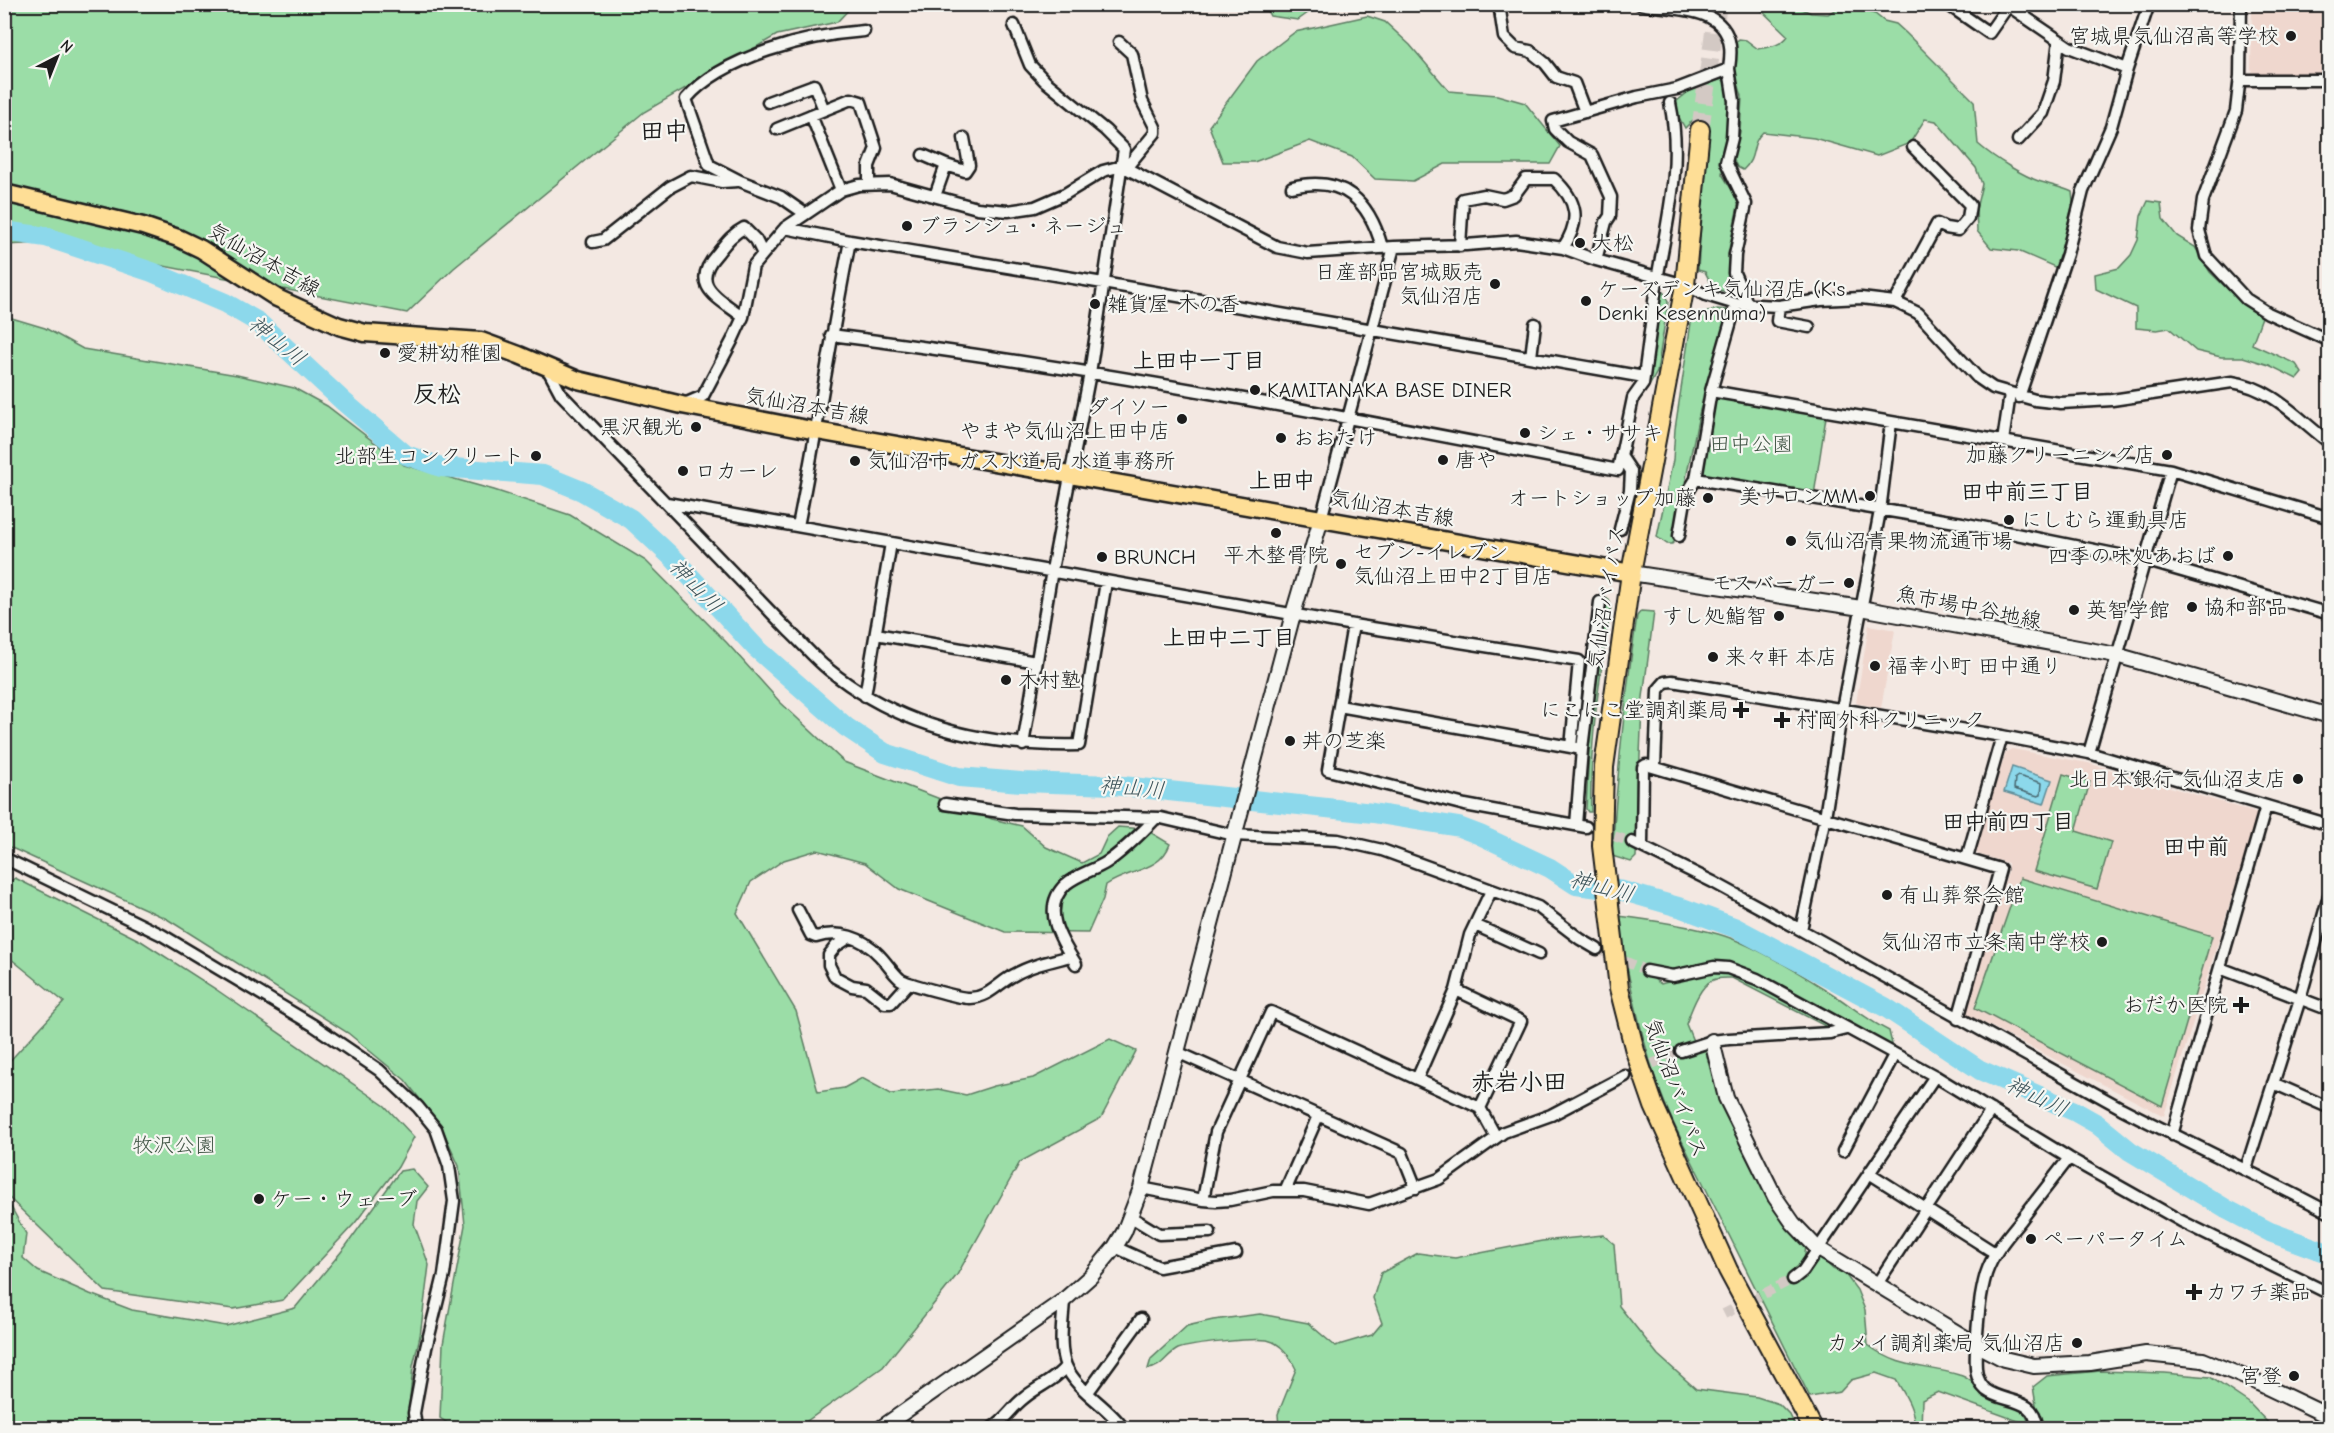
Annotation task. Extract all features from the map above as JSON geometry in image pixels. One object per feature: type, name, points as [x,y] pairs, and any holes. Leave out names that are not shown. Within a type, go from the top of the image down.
[{"type":"highway","name":"気仙沼バイパス","points":[[1700,130],[1685,285],[1631,573],[1604,767],[1602,846],[1619,988],[1635,1051],[1654,1106],[1728,1270],[1813,1428]]},
{"type":"main road","name":"気仙沼本吉線","points":[[4,193],[143,226],[178,238],[201,249],[277,298],[339,326],[365,333],[481,341],[578,381],[682,405],[817,431],[1631,573]]},
{"type":"street","points":[[1499,4],[1504,37],[1515,48],[1530,51],[1545,63],[1556,77],[1574,83],[1585,112]]},
{"type":"street","points":[[1640,4],[1699,12],[1721,24],[1730,44],[1729,69],[1734,101],[1732,138],[1726,162],[1746,204],[1735,255],[1734,273],[1748,305]]},
{"type":"street","points":[[1947,4],[1989,33],[2007,5],[2069,47],[2127,69]]},
{"type":"street","points":[[2003,441],[2014,395],[2067,254],[2083,192],[2111,127],[2127,69],[2150,4]]},
{"type":"street","points":[[2241,4],[2240,80],[2236,111],[2203,200],[2199,230],[2206,256],[2246,299],[2268,313],[2330,341]]},
{"type":"street","points":[[1014,25],[1030,65],[1125,150],[1090,373],[1052,570],[1023,745]]},
{"type":"street","points":[[804,213],[781,197],[740,181],[709,165],[686,99],[698,85],[736,63],[790,43],[832,33],[864,31]]},
{"type":"street","points":[[2018,140],[2043,113],[2054,81],[2059,40]]},
{"type":"street","points":[[682,405],[704,396],[744,317],[753,266],[785,228],[841,190],[869,184],[890,184],[977,208],[1008,211],[1035,207],[1065,194],[1103,171],[1124,167],[1155,133],[1155,127],[1142,101],[1132,54],[1119,42]]},
{"type":"street","points":[[1596,260],[1606,222],[1610,216],[1611,197],[1592,155],[1568,142],[1554,129],[1553,121],[1638,97],[1677,89],[1729,69]]},
{"type":"street","points":[[2240,80],[2330,80]]},
{"type":"street","points":[[768,102],[814,85],[824,110]]},
{"type":"street","points":[[777,129],[851,99],[861,102],[876,148],[869,166],[869,184]]},
{"type":"street","points":[[831,335],[1090,373],[1347,417],[1618,470],[1633,398],[1643,384],[1658,278],[1668,227],[1675,156],[1670,103]]},
{"type":"street","points":[[811,116],[841,190]]},
{"type":"street","points":[[923,155],[965,171],[969,165],[964,138]]},
{"type":"street","points":[[1895,302],[1937,224],[1958,230],[1968,218],[1971,205],[1913,147]]},
{"type":"street","points":[[935,196],[946,165]]},
{"type":"street","points":[[1124,167],[1276,247],[1308,254],[1388,247],[1460,246],[1516,241],[1563,248],[1596,260],[1685,285],[1706,295],[1736,304],[1779,306],[1821,300],[1861,298],[1895,302],[1918,313],[1977,377],[1993,388],[2014,395],[2061,403],[2112,400],[2232,382],[2249,385],[2271,395],[2330,443]]},
{"type":"street","points":[[593,242],[603,240],[670,187],[691,176],[722,182],[740,181]]},
{"type":"street","points":[[1460,246],[1463,199],[1484,195],[1503,200],[1514,195],[1526,179],[1554,179],[1566,191],[1576,218],[1573,233],[1563,248]]},
{"type":"street","points":[[882,1428],[1064,1300],[1091,1276],[1115,1247],[1131,1217],[1141,1188],[1371,329],[1388,247],[1367,209],[1351,194],[1329,186],[1305,184],[1292,188]]},
{"type":"street","points":[[744,317],[707,288],[703,277],[708,264],[736,232],[744,228],[756,240],[763,254]]},
{"type":"street","points":[[785,228],[1644,377]]},
{"type":"street","points":[[798,526],[817,431],[831,335],[850,241]]},
{"type":"street","points":[[1679,536],[1686,495],[1696,479],[1712,391],[1736,304]]},
{"type":"street","points":[[1779,306],[1778,321],[1809,327]]},
{"type":"street","points":[[1531,357],[1535,324]]},
{"type":"street","points":[[547,368],[561,394],[828,669],[895,713],[951,731],[1023,745],[1078,745],[1106,582]]},
{"type":"street","points":[[1712,391],[2171,470],[2330,518]]},
{"type":"street","points":[[1801,930],[1825,817],[1842,709],[1880,511],[1892,422]]},
{"type":"street","points":[[1620,456],[1631,471],[1630,490],[1620,529]]},
{"type":"street","points":[[2089,753],[2171,470]]},
{"type":"street","points":[[1696,479],[1962,523],[2144,560],[2330,614]]},
{"type":"street","points":[[667,503],[1353,625],[1579,661],[1576,748],[1581,826],[1465,805],[1328,770],[1353,625]]},
{"type":"street","points":[[866,696],[891,543]]},
{"type":"street","name":"魚市場中谷地線","points":[[1631,573],[1861,608],[2116,655],[2330,716]]},
{"type":"street","points":[[1576,748],[1600,602]]},
{"type":"street","points":[[876,634],[1036,662]]},
{"type":"street","points":[[1655,766],[1658,690],[1665,682],[1672,681],[2002,736],[2089,753],[2330,825]]},
{"type":"street","points":[[1339,706],[1576,748]]},
{"type":"street","points":[[1967,858],[2002,736]]},
{"type":"street","points":[[1958,1019],[2000,869],[1655,766],[1643,767],[1637,844],[1801,930],[1958,1019],[2172,1135],[2246,1169],[2330,1213]]},
{"type":"street","points":[[945,804],[1015,814],[1156,818],[1235,833],[1338,840],[1382,850],[1538,907],[1597,949]]},
{"type":"street","points":[[2172,1135],[2266,806]]},
{"type":"street","points":[[798,910],[811,935],[816,937],[831,932],[861,942],[876,952],[902,981],[954,998],[971,998],[989,994],[1012,975],[1073,960],[1054,926],[1053,913],[1058,896],[1065,885],[1108,862],[1156,818]]},
{"type":"street","points":[[4,858],[162,935],[313,1025],[379,1070],[418,1107],[436,1129],[449,1166],[454,1201],[444,1275],[426,1348],[414,1413],[416,1428]]},
{"type":"street","points":[[1417,1079],[1456,990],[1470,935],[1491,891]]},
{"type":"street","points":[[2246,1169],[2326,918],[2330,892]]},
{"type":"street","points":[[1475,925],[1539,954]]},
{"type":"street","points":[[850,937],[829,955],[829,965],[835,977],[852,986],[866,988],[885,1003],[891,1003],[909,982]]},
{"type":"street","points":[[1647,971],[1673,976],[1714,967],[1728,968],[1756,979],[1935,1076],[2068,1158],[2181,1221],[2330,1294]]},
{"type":"street","points":[[2220,968],[2330,1010]]},
{"type":"street","points":[[1456,990],[1521,1021],[1480,1108]]},
{"type":"street","points":[[1203,1200],[1216,1132],[1271,1012],[1480,1108],[1496,1137]]},
{"type":"street","points":[[1681,1051],[1712,1041],[1830,1034],[1846,1029]]},
{"type":"street","points":[[1712,1041],[1726,1098],[1775,1197],[1793,1223],[1817,1248],[2004,1359],[2034,1366],[2090,1363],[2146,1354],[2203,1360],[2252,1380],[2330,1417]]},
{"type":"street","points":[[1177,1052],[1402,1154],[1416,1188]]},
{"type":"street","points":[[1843,1151],[1894,1055]]},
{"type":"street","points":[[1141,1188],[1203,1200],[1230,1200],[1285,1191],[1319,1193],[1369,1204],[1416,1188],[1450,1173],[1504,1132],[1551,1115],[1625,1076]]},
{"type":"street","points":[[1793,1279],[1803,1271],[1935,1076]]},
{"type":"street","points":[[2273,1083],[2330,1108]]},
{"type":"street","points":[[1877,1284],[1991,1110]]},
{"type":"street","points":[[1285,1191],[1318,1116]]},
{"type":"street","points":[[2037,1428],[2032,1413],[2025,1406],[2016,1400],[1994,1394],[1978,1380],[1975,1370],[1977,1317],[1986,1274],[1995,1253],[2068,1158]]},
{"type":"street","points":[[1869,1173],[1995,1253]]},
{"type":"street","points":[[1131,1217],[1159,1234],[1210,1232]]},
{"type":"street","points":[[1115,1247],[1159,1267],[1236,1253]]},
{"type":"street","points":[[1064,1300],[1062,1346],[1066,1366],[1123,1428]]},
{"type":"street","points":[[1088,1392],[1141,1318]]},
{"type":"street","points":[[992,1428],[1006,1418],[1022,1399],[1058,1376],[1066,1366]]},
{"type":"shaded area","name":"宮城県気仙沼高等学校","points":[[2252,5],[2329,5],[2329,74],[2253,75],[2251,68]]},
{"type":"shaded area","name":"福幸小町 田中通り","points":[[1869,625],[1895,630],[1881,708],[1856,703]]},
{"type":"shaded area","name":"気仙沼市立条南中学校","points":[[2012,749],[2088,763],[2258,813],[2164,1116],[1965,1013],[2008,872],[2008,863],[1977,854],[1975,848],[2006,752]]},
{"type":"green space","points":[[4,5],[853,5],[837,22],[777,35],[644,112],[454,268],[407,313],[45,243],[5,245]]},
{"type":"green space","points":[[1264,5],[1319,5],[1298,20],[1270,16]]},
{"type":"green space","points":[[1756,5],[1794,5],[1811,13],[1828,14],[1843,5],[1875,14],[1884,21],[1896,24],[1974,101],[1978,144],[2028,177],[2072,192],[2073,202],[2057,268],[2018,251],[1991,248],[1977,231],[1976,209],[1982,184],[1976,168],[1936,121],[1925,119],[1910,143],[1877,156],[1814,138],[1763,132],[1756,141],[1748,165],[1743,170],[1737,167],[1733,158],[1740,132],[1742,96],[1734,71],[1734,44],[1739,39],[1746,40],[1758,49],[1778,44],[1788,36]]},
{"type":"green space","points":[[1367,16],[1385,22],[1410,45],[1449,91],[1497,95],[1525,103],[1560,146],[1550,164],[1445,164],[1413,181],[1375,179],[1352,157],[1310,141],[1254,162],[1223,162],[1209,126],[1257,61],[1295,32]]},
{"type":"green space","points":[[1722,79],[1733,90],[1722,174],[1739,201],[1728,254],[1733,293],[1714,289],[1705,272],[1698,270],[1705,157],[1709,136],[1707,121],[1697,116],[1685,128],[1672,105],[1692,89]]},
{"type":"green space","points":[[2148,201],[2161,203],[2163,219],[2177,236],[2195,247],[2210,272],[2244,305],[2262,317],[2252,344],[2296,364],[2302,373],[2297,379],[2269,365],[2243,357],[2221,357],[2196,351],[2169,328],[2157,330],[2136,328],[2136,308],[2096,289],[2095,274],[2119,268],[2131,255],[2138,240],[2141,216]]},
{"type":"green space","points":[[1662,291],[1668,302],[1657,372],[1647,390],[1659,297]]},
{"type":"green space","points":[[1717,309],[1727,310],[1727,317],[1700,410],[1675,532],[1676,540],[1672,544],[1667,544],[1657,537],[1673,460],[1675,429],[1692,316]]},
{"type":"green space","points":[[5,316],[45,328],[83,349],[237,375],[294,388],[327,406],[404,465],[494,490],[570,515],[646,561],[727,643],[780,702],[844,762],[992,819],[1022,826],[1046,847],[1082,863],[1099,854],[1107,837],[1118,827],[1145,829],[1170,844],[1159,860],[1106,885],[1103,899],[1088,933],[1005,932],[899,889],[865,863],[817,850],[784,860],[751,882],[737,913],[796,1011],[818,1092],[844,1088],[862,1078],[891,1094],[938,1089],[966,1095],[994,1086],[1033,1078],[1110,1039],[1136,1051],[1101,1118],[1020,1162],[957,1275],[883,1367],[797,1428],[455,1428],[440,1418],[443,1344],[465,1225],[459,1166],[441,1126],[405,1080],[348,1033],[167,919],[5,845]]},
{"type":"green space","name":"田中公園","points":[[1716,397],[1826,417],[1814,495],[1702,477]]},
{"type":"green space","points":[[1606,598],[1609,599],[1611,606],[1596,709],[1591,812],[1588,812],[1586,809],[1592,700]]},
{"type":"green space","points":[[1641,611],[1654,612],[1642,705],[1636,857],[1631,862],[1612,856],[1625,706],[1637,616]]},
{"type":"green space","points":[[2063,774],[2090,782],[2076,831],[2111,842],[2097,889],[2034,871]]},
{"type":"green space","name":"牧沢公園","points":[[15,878],[141,941],[214,988],[385,1106],[414,1137],[398,1167],[355,1223],[283,1300],[233,1309],[105,1291],[5,1194],[5,1066],[64,1002],[5,954],[5,885]]},
{"type":"green space","points":[[2020,878],[2212,936],[2162,1106],[1975,1008]]},
{"type":"green space","points":[[1618,916],[1693,928],[1731,938],[1803,975],[1889,1031],[1892,1044],[1889,1049],[1738,967],[1651,977],[1661,984],[1708,971],[1730,971],[1753,981],[1836,1027],[1829,1028],[1732,978],[1720,978],[1708,983],[1693,1006],[1686,1024],[1693,1041],[1678,1047],[1682,1057],[1701,1049],[1707,1051],[1716,1088],[1735,1127],[1806,1244],[1804,1264],[1787,1278],[1791,1284],[1805,1276],[1817,1254],[1833,1269],[1845,1274],[1857,1290],[1865,1310],[1868,1345],[1902,1363],[1964,1377],[2018,1407],[2028,1420],[2030,1428],[2020,1428],[2021,1422],[1938,1392],[1922,1400],[1921,1428],[1914,1428],[1912,1409],[1896,1380],[1876,1373],[1851,1380],[1840,1392],[1810,1397],[1664,1102],[1637,1012]]},
{"type":"green space","points":[[412,1169],[428,1187],[417,1201],[414,1224],[429,1265],[420,1336],[413,1366],[407,1428],[5,1428],[5,1205],[11,1207],[26,1234],[23,1258],[38,1271],[132,1310],[226,1326],[295,1308],[346,1246],[400,1171]]},
{"type":"green space","points":[[1603,1235],[1614,1244],[1619,1306],[1658,1355],[1696,1389],[1757,1397],[1779,1404],[1790,1415],[1796,1428],[1279,1428],[1278,1414],[1296,1369],[1285,1351],[1277,1344],[1260,1340],[1208,1343],[1185,1347],[1178,1349],[1157,1366],[1148,1369],[1151,1359],[1187,1326],[1213,1320],[1260,1314],[1308,1323],[1335,1346],[1372,1335],[1382,1323],[1373,1298],[1381,1273],[1418,1253],[1455,1258],[1542,1241]]},
{"type":"green space","points":[[2100,1371],[2210,1377],[2249,1403],[2273,1428],[2040,1428],[2033,1387],[2047,1376]]},
{"type":"water","points":[[2012,767],[2052,780],[2044,804],[2004,792]]},
{"type":"waterway","name":"神山川","points":[[4,231],[46,237],[152,272],[225,303],[258,322],[344,402],[406,455],[441,467],[543,475],[582,491],[631,519],[674,559],[756,648],[846,727],[885,753],[959,777],[1113,785],[1373,813],[1459,827],[1550,868],[1576,885],[1623,891],[1682,908],[1736,928],[1885,1007],[1980,1070],[2074,1111],[2097,1124],[2130,1151],[2226,1209],[2270,1232],[2330,1254]]},
{"type":"tunnel","points":[[1700,130],[1718,4]]},
{"type":"tunnel","points":[[1586,827],[1632,842]]},
{"type":"tunnel","points":[[1597,949],[1647,971]]},
{"type":"tunnel","points":[[1625,1076],[1681,1051]]},
{"type":"tunnel","points":[[1724,1314],[1793,1279]]},
{"type":"place","name":"宮城県気仙沼高等学校","points":[[2291,36]]},
{"type":"place","name":"ブランシュ・ネージュ","points":[[907,226]]},
{"type":"place","name":"大松","points":[[1580,243]]},
{"type":"place","name":"日産部品宮城販売 気仙沼店","points":[[1495,284]]},
{"type":"place","name":"ケーズデンキ気仙沼店 (K's Denki Kesennuma)","points":[[1586,301]]},
{"type":"place","name":"雑貨屋 木の香","points":[[1095,304]]},
{"type":"place","name":"愛耕幼稚園","points":[[385,353]]},
{"type":"place","name":"KAMITANAKA BASE DINER","points":[[1255,390]]},
{"type":"place","name":"ダイソー やまや気仙沼上田中店","points":[[1182,419]]},
{"type":"place","name":"黒沢観光","points":[[696,427]]},
{"type":"place","name":"シェ・ササキ","points":[[1525,433]]},
{"type":"place","name":"おおたけ","points":[[1281,438]]},
{"type":"place","name":"加藤クリーニング店","points":[[2167,455]]},
{"type":"place","name":"北部生コンクリート","points":[[536,456]]},
{"type":"place","name":"唐や","points":[[1443,460]]},
{"type":"place","name":"気仙沼市 ガス水道局 水道事務所","points":[[855,461]]},
{"type":"place","name":"ロカーレ","points":[[683,471]]},
{"type":"place","name":"美サロンMM","points":[[1870,496]]},
{"type":"place","name":"オートショップ加藤","points":[[1708,498]]},
{"type":"place","name":"にしむら運動具店","points":[[2009,520]]},
{"type":"place","name":"平木整骨院","points":[[1276,533]]},
{"type":"place","name":"気仙沼青果物流通市場","points":[[1791,541]]},
{"type":"place","name":"四季の味処あおば","points":[[2228,556]]},
{"type":"place","name":"BRUNCH","points":[[1102,557]]},
{"type":"place","name":"セブン-イレブン 気仙沼上田中2丁目店","points":[[1341,564]]},
{"type":"place","name":"モスバーガー","points":[[1849,583]]},
{"type":"place","name":"協和部品","points":[[2192,607]]},
{"type":"place","name":"英智学館","points":[[2074,610]]},
{"type":"place","name":"すし処鮨智","points":[[1779,616]]},
{"type":"place","name":"来々軒 本店","points":[[1713,657]]},
{"type":"place","name":"福幸小町 田中通り","points":[[1875,666]]},
{"type":"place","name":"木村塾","points":[[1006,680]]},
{"type":"place","name":"にこにこ堂調剤薬局","points":[[1741,710]]},
{"type":"place","name":"村岡外科クリニック","points":[[1782,720]]},
{"type":"place","name":"丼の芝楽","points":[[1290,741]]},
{"type":"place","name":"北日本銀行 気仙沼支店","points":[[2298,779]]},
{"type":"place","name":"有山葬祭会館","points":[[1887,895]]},
{"type":"place","name":"気仙沼市立条南中学校","points":[[2102,942]]},
{"type":"place","name":"おだか医院","points":[[2241,1005]]},
{"type":"place","name":"ケー・ウェーブ","points":[[259,1199]]},
{"type":"place","name":"ペーパータイム","points":[[2031,1239]]},
{"type":"place","name":"カワチ薬品","points":[[2194,1292]]},
{"type":"place","name":"カメイ調剤薬局 気仙沼店","points":[[2077,1343]]},
{"type":"place","name":"宮登","points":[[2294,1376]]},
{"type":"district","name":"田中","points":[[664,131]]},
{"type":"district","name":"上田中一丁目","points":[[1199,361]]},
{"type":"district","name":"反松","points":[[437,394]]},
{"type":"district","name":"上田中","points":[[1282,481]]},
{"type":"district","name":"田中前三丁目","points":[[2027,492]]},
{"type":"district","name":"上田中二丁目","points":[[1229,638]]},
{"type":"district","name":"田中前四丁目","points":[[2008,822]]},
{"type":"district","name":"田中前","points":[[2196,847]]},
{"type":"district","name":"赤岩小田","points":[[1519,1082]]}]
